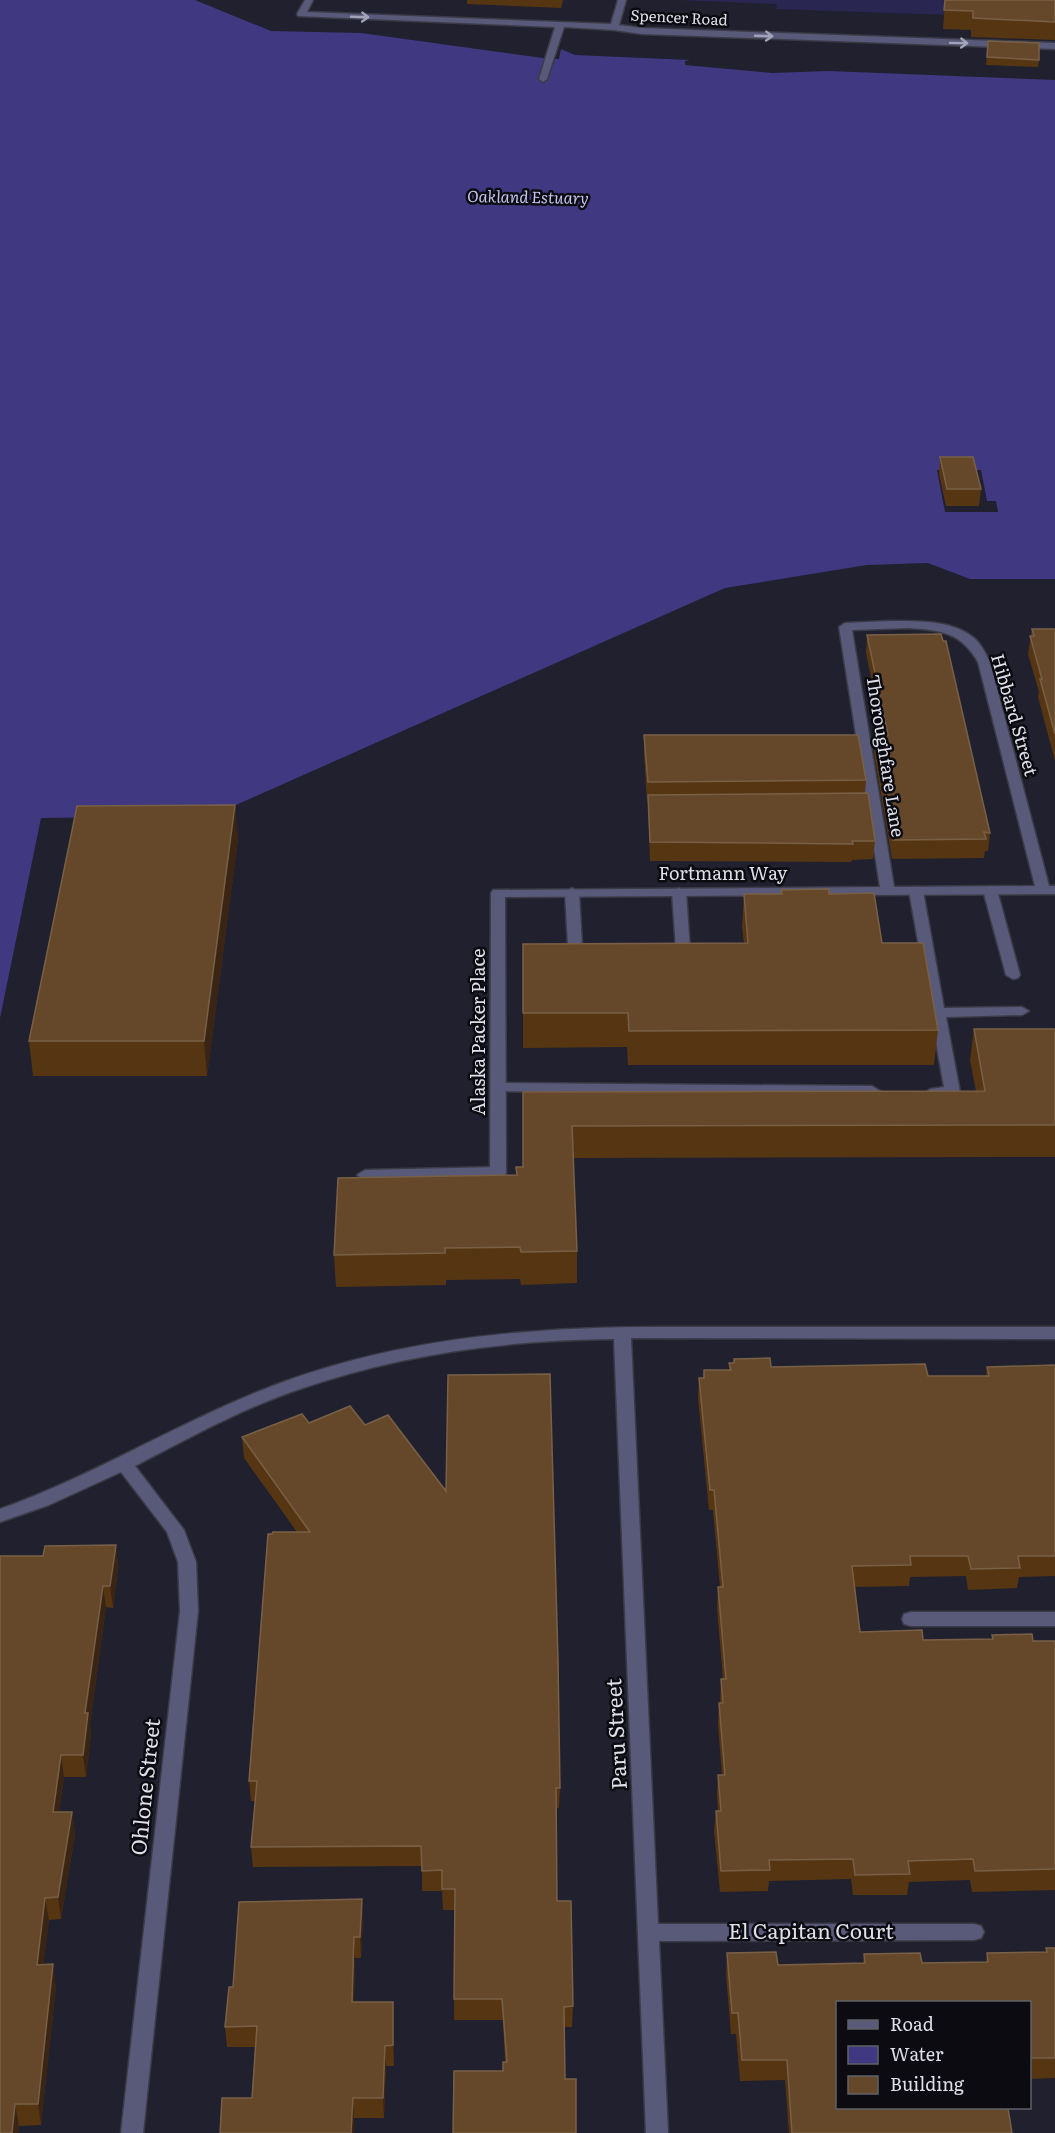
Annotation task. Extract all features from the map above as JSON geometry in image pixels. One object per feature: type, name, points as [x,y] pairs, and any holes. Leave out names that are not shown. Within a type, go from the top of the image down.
[{"type":"street","name":"Spencer Road","points":[[309,0],[301,14],[614,27],[666,32],[1055,46]]},
{"type":"street","points":[[614,27],[622,0]]},
{"type":"street","points":[[543,79],[560,25]]},
{"type":"street","name":"Hibbard Street","points":[[845,627],[924,626],[955,632],[971,641],[984,662],[1049,890]]},
{"type":"street","name":"Thoroughfare Lane","points":[[845,627],[869,805],[888,891]]},
{"type":"street","points":[[990,890],[1013,975]]},
{"type":"street","name":"Fortmann Way","points":[[498,892],[1049,890]]},
{"type":"street","points":[[916,891],[952,1092],[916,1092]]},
{"type":"street","name":"Alaska Packer Place","points":[[365,1175],[498,1172],[498,892]]},
{"type":"street","points":[[572,892],[576,969],[587,969]]},
{"type":"street","points":[[674,969],[684,969],[679,892]]},
{"type":"street","points":[[938,1013],[1022,1011]]},
{"type":"street","points":[[498,1088],[893,1092]]},
{"type":"street","points":[[0,1516],[67,1492],[177,1436],[278,1389],[336,1371],[434,1349],[511,1338],[622,1333],[1055,1333]]},
{"type":"street","name":"Paru Street","points":[[622,1333],[657,2133]]},
{"type":"street","name":"Ohlone Street","points":[[124,1464],[175,1530],[187,1562],[189,1611],[132,2133]]},
{"type":"street","points":[[911,1619],[1055,1619]]},
{"type":"street","name":"El Capitan Court","points":[[649,1933],[974,1932]]},
{"type":"shaded area","points":[[677,0],[951,0],[951,15],[776,9],[777,4]]},
{"type":"water","name":"Oakland Estuary","points":[[0,0],[195,0],[271,31],[361,33],[550,59],[559,59],[561,49],[575,55],[690,60],[776,70],[1055,77],[1055,579],[970,579],[928,563],[867,565],[725,588],[211,816],[41,818],[0,1018]]},
{"type":"pier","points":[[692,57],[776,67],[1055,74],[1055,80],[829,71],[772,73],[685,65],[685,61]]},
{"type":"pier","points":[[937,470],[981,470],[987,501],[996,501],[998,512],[945,512]]},
{"type":"building","points":[[945,0],[1055,0],[1055,22],[973,18],[973,11],[944,10]]},
{"type":"building","points":[[988,41],[1039,43],[1039,60],[987,57]]},
{"type":"building","points":[[940,457],[973,457],[981,489],[947,489]]},
{"type":"building","points":[[1032,629],[1055,629],[1055,734],[1030,636],[1034,636]]},
{"type":"building","points":[[941,634],[943,641],[946,641],[990,833],[984,832],[986,839],[893,840],[876,735],[888,735],[867,635]]},
{"type":"building","points":[[644,735],[858,735],[866,780],[648,782]]},
{"type":"building","points":[[868,793],[875,841],[852,841],[853,844],[650,842],[648,795]]},
{"type":"building","points":[[235,805],[204,1041],[29,1041],[77,806]]},
{"type":"building","points":[[829,889],[829,894],[874,893],[882,943],[923,943],[938,1030],[629,1031],[628,1013],[523,1013],[523,944],[748,943],[744,894],[782,894],[781,890]]},
{"type":"building","points":[[974,1029],[1055,1029],[1055,1125],[572,1126],[577,1251],[521,1252],[520,1247],[445,1248],[445,1253],[334,1255],[338,1178],[517,1175],[516,1167],[523,1167],[523,1092],[985,1091]]},
{"type":"building","points":[[770,1358],[771,1367],[925,1364],[928,1376],[989,1376],[987,1367],[1055,1365],[1055,1556],[1018,1556],[1020,1568],[971,1569],[968,1556],[910,1556],[911,1565],[852,1566],[860,1632],[922,1630],[923,1640],[993,1639],[992,1635],[1032,1634],[1033,1641],[1055,1641],[1055,1869],[975,1871],[973,1859],[908,1861],[910,1874],[855,1875],[853,1859],[769,1860],[770,1870],[721,1871],[716,1811],[721,1811],[718,1775],[725,1775],[719,1703],[723,1703],[721,1679],[726,1679],[718,1587],[723,1587],[714,1490],[710,1490],[699,1378],[704,1378],[704,1370],[731,1370],[729,1363],[734,1363],[734,1359]]},
{"type":"building","points":[[550,1374],[560,1788],[556,1788],[557,1901],[571,1901],[573,2006],[564,2007],[565,2079],[576,2079],[576,2133],[453,2133],[454,2071],[503,2071],[503,2062],[507,2062],[502,1999],[454,1999],[455,1889],[442,1889],[442,1870],[422,1871],[421,1846],[251,1847],[257,1781],[249,1781],[268,1534],[310,1532],[242,1437],[302,1414],[309,1423],[350,1406],[365,1425],[388,1415],[446,1491],[448,1375]]},
{"type":"building","points":[[116,1545],[110,1586],[103,1586],[85,1713],[88,1713],[83,1755],[61,1755],[53,1812],[72,1812],[58,1897],[45,1898],[37,1965],[53,1964],[38,2104],[15,2104],[12,2133],[0,2133],[0,1556],[43,1556],[45,1546]]},
{"type":"building","points":[[362,1899],[360,1937],[354,1937],[352,2002],[393,2002],[393,2045],[385,2046],[383,2098],[353,2098],[351,2133],[220,2133],[222,2098],[252,2098],[257,2026],[225,2027],[229,1987],[233,1987],[239,1902]]},
{"type":"building","points":[[1046,1948],[1055,1948],[1055,2058],[1031,2058],[1031,2001],[836,2001],[836,2109],[1008,2109],[1012,2133],[792,2133],[787,2060],[742,2060],[738,2013],[732,2013],[727,1953],[776,1952],[778,1965],[865,1963],[864,1954],[920,1953],[922,1963],[988,1962],[987,1953],[1047,1952]]}]
